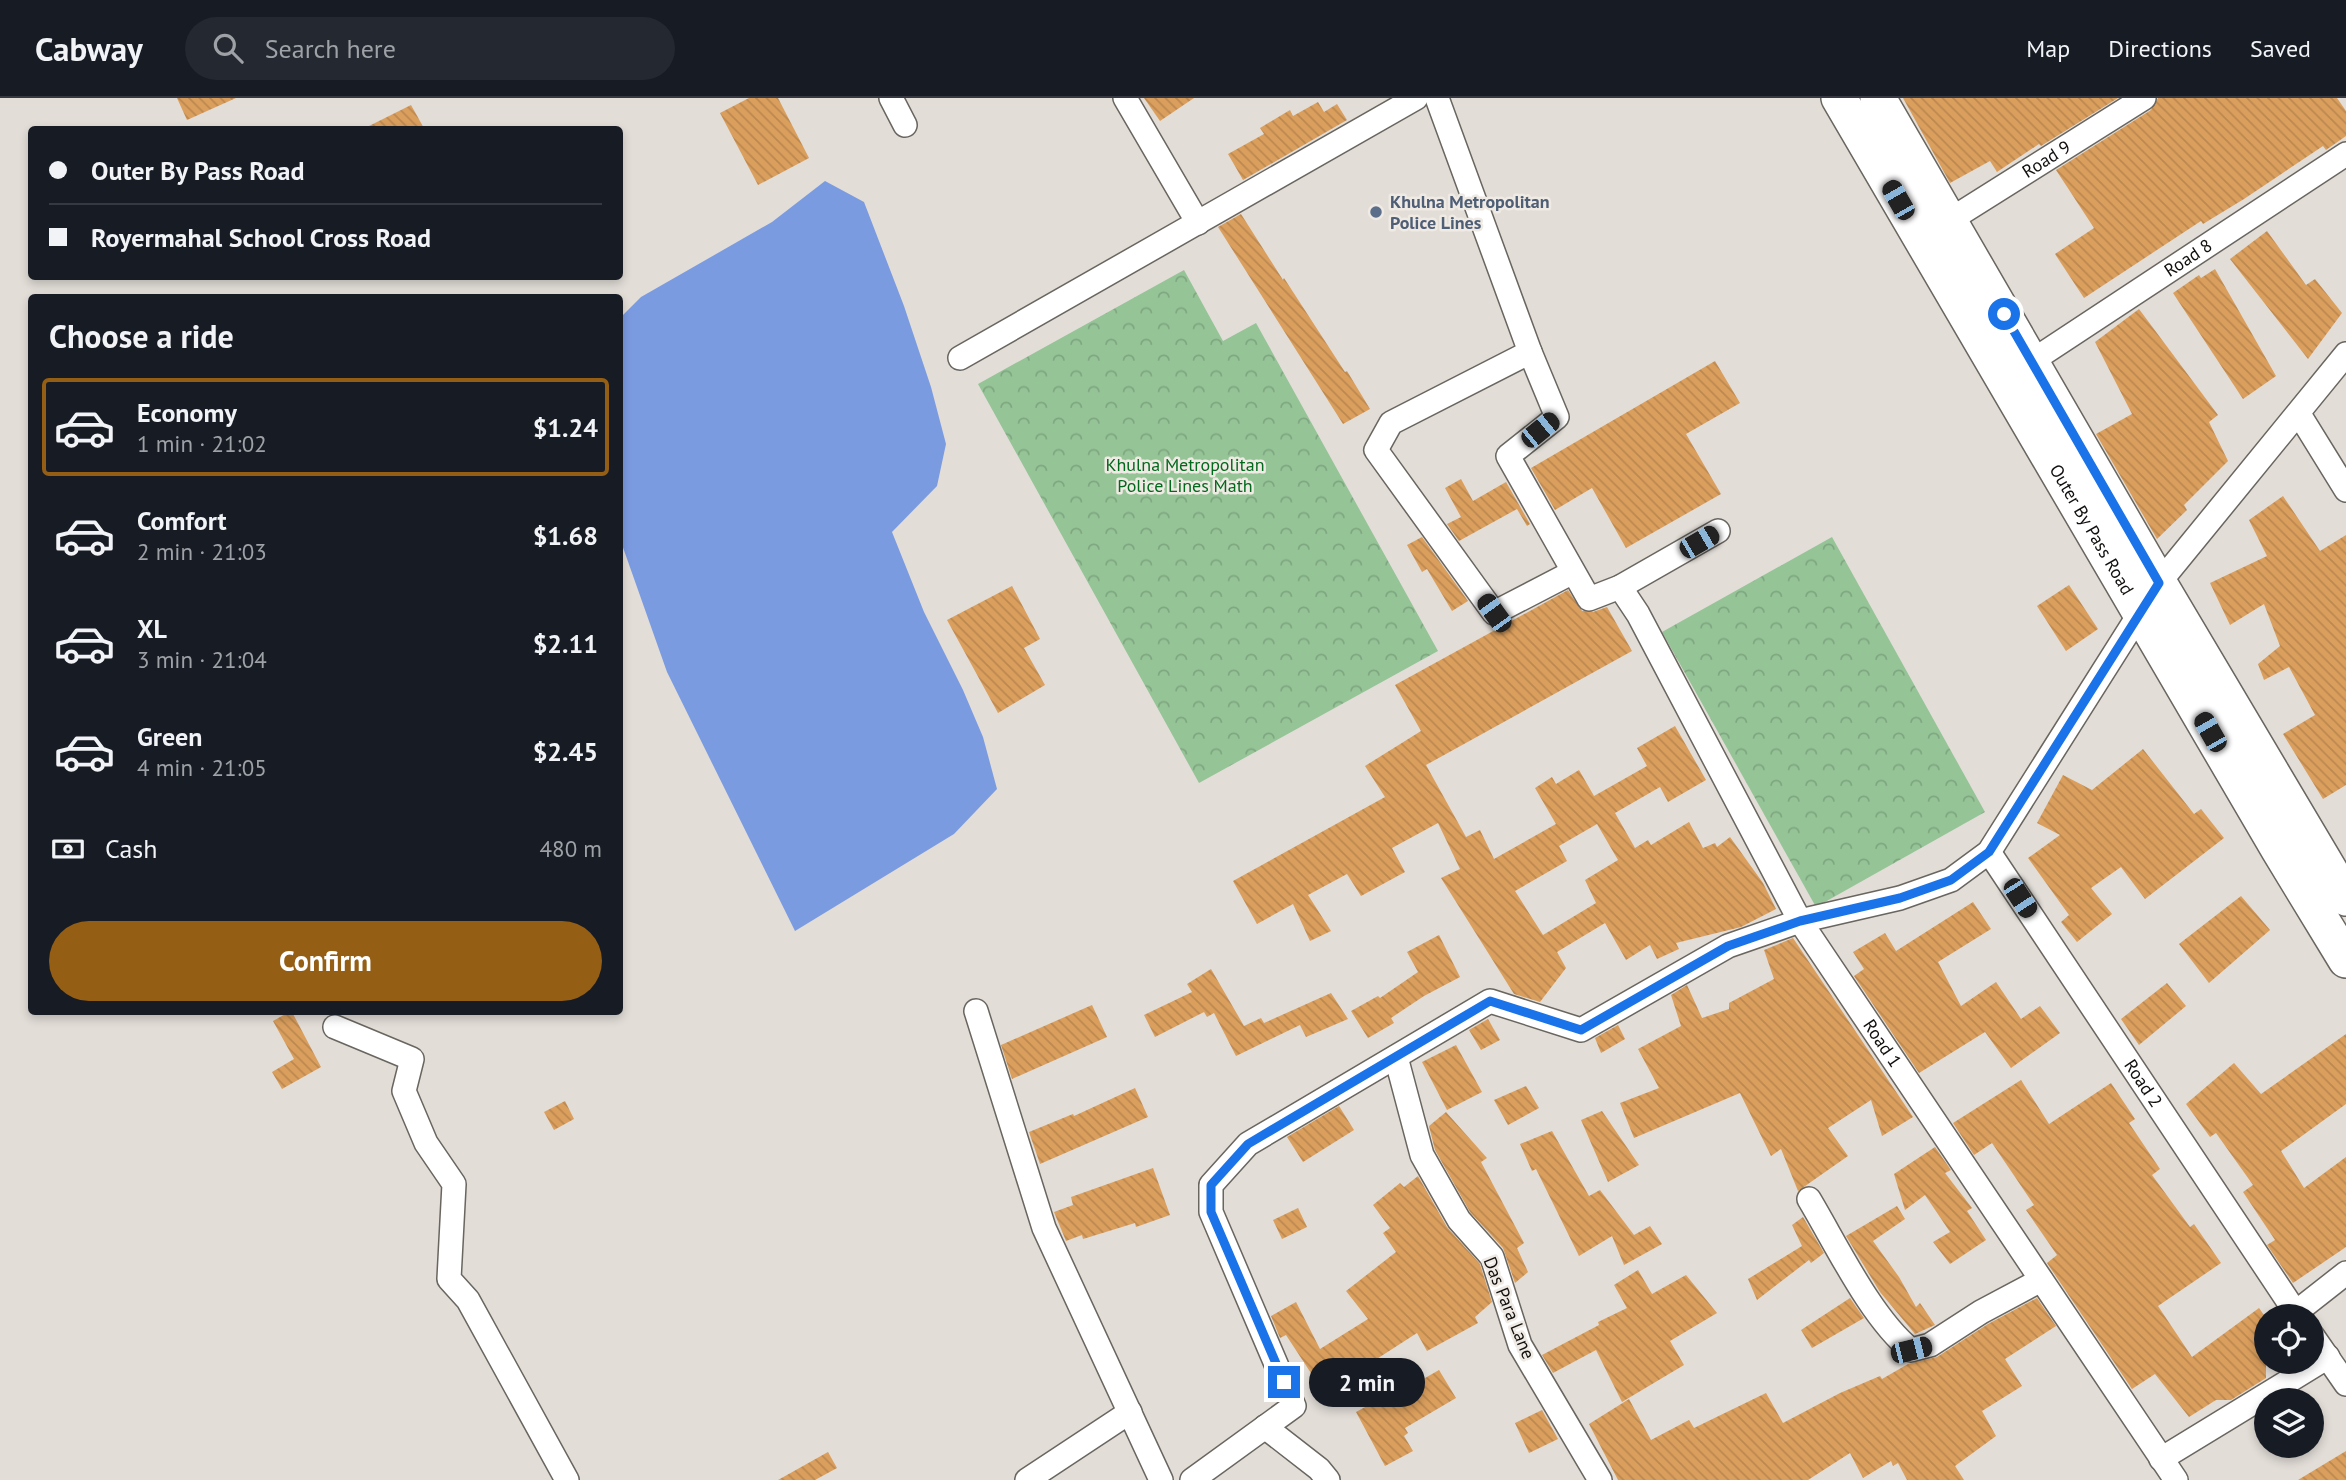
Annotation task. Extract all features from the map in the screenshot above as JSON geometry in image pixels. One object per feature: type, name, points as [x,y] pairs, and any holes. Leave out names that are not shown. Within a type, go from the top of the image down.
[{"type":"main road","name":"Outer By Pass Road","points":[[1839,98],[2346,960]]},
{"type":"main road","name":"Outer By Pass Road","points":[[1878,98],[2159,583],[2346,898]]},
{"type":"street","points":[[891,98],[905,125]]},
{"type":"street","points":[[1125,98],[1198,223]]},
{"type":"street","points":[[960,358],[1416,98]]},
{"type":"street","points":[[1437,98],[1530,352],[1557,417],[1508,456],[1589,599],[1620,587],[1718,531]]},
{"type":"street","name":"Road 9","points":[[1950,220],[2144,98]]},
{"type":"street","name":"Road 8","points":[[2032,361],[2346,153]]},
{"type":"street","points":[[1530,352],[1391,423],[1376,450],[1494,613],[1573,572]]},
{"type":"street","points":[[1192,1480],[1294,1406],[1211,1212],[1211,1185],[1248,1144],[1490,1001],[1581,1030],[1728,946],[1800,921],[1900,898],[1951,880],[1989,852],[2142,614],[2159,583],[2346,354]]},
{"type":"street","points":[[2299,414],[2346,490]]},
{"type":"street","name":"Road 1","points":[[1620,587],[1638,614],[1800,921],[2176,1480]]},
{"type":"street","name":"Road 2","points":[[1989,852],[2289,1304]]},
{"type":"street","points":[[976,1011],[1044,1228],[1161,1480]]},
{"type":"street","points":[[335,1027],[412,1059],[404,1091],[426,1143],[454,1184],[449,1279],[468,1300],[567,1480]]},
{"type":"street","name":"Das Para Lane","points":[[1395,1057],[1422,1155],[1459,1220],[1492,1257],[1520,1345],[1600,1480]]},
{"type":"street","points":[[1810,1199],[1856,1280],[1897,1338],[1911,1350],[1930,1345],[1981,1312],[2041,1280]]},
{"type":"street","points":[[2308,1304],[2346,1273]]},
{"type":"street","points":[[2324,1352],[2346,1384]]},
{"type":"street","points":[[2161,1459],[2328,1357]]},
{"type":"street","points":[[1027,1480],[1130,1412]]},
{"type":"street","points":[[1265,1427],[1319,1469],[1328,1480]]},
{"type":"green space","name":"Khulna Metropolitan Police Lines Math","points":[[1184,270],[1223,341],[1256,323],[1438,651],[1199,783],[978,384]]},
{"type":"green space","points":[[1832,537],[1985,812],[1816,907],[1662,632]]},
{"type":"water","points":[[825,181],[864,202],[904,306],[931,387],[946,444],[937,486],[892,532],[924,612],[983,737],[997,789],[954,834],[795,931],[667,672],[623,547],[623,315],[641,297],[772,222]]},
{"type":"building","points":[[177,98],[236,98],[187,120]]},
{"type":"building","points":[[749,98],[778,98],[809,158],[758,185],[720,113]]},
{"type":"building","points":[[1144,98],[1194,98],[1160,121]]},
{"type":"building","points":[[1903,98],[2118,98],[1997,172],[1990,161],[1950,183]]},
{"type":"building","points":[[2158,98],[2337,98],[2346,111],[2346,136],[2326,150],[2323,146],[2203,224],[2201,221],[2084,298],[2055,254],[2094,228],[2056,170],[2151,110]]},
{"type":"building","points":[[1318,102],[1324,112],[1337,104],[1347,120],[1243,180],[1228,154],[1264,134],[1260,128],[1290,110],[1293,116]]},
{"type":"building","points":[[411,105],[423,126],[369,126]]},
{"type":"building","points":[[1241,214],[1370,409],[1343,424],[1218,227]]},
{"type":"building","points":[[2267,231],[2306,285],[2315,279],[2342,313],[2308,359],[2230,259]]},
{"type":"building","points":[[2215,269],[2276,376],[2243,399],[2173,293],[2199,275],[2201,278]]},
{"type":"building","points":[[2139,309],[2218,415],[2209,422],[2228,461],[2184,505],[2187,510],[2157,539],[2096,434],[2132,414],[2095,342]]},
{"type":"building","points":[[1715,361],[1740,403],[1686,434],[1721,494],[1626,548],[1592,488],[1555,510],[1531,468]]},
{"type":"building","points":[[1461,479],[1473,501],[1506,482],[1530,524],[1527,526],[1517,509],[1459,541],[1447,524],[1461,517],[1445,488]]},
{"type":"building","points":[[2283,496],[2320,551],[2346,535],[2346,785],[2323,799],[2283,734],[2315,715],[2289,667],[2264,680],[2258,664],[2280,646],[2264,604],[2230,625],[2210,583],[2267,556],[2249,520]]},
{"type":"building","points":[[1422,537],[1468,601],[1452,611],[1427,569],[1422,572],[1407,545]]},
{"type":"building","points":[[2069,585],[2098,629],[2066,651],[2037,606]]},
{"type":"building","points":[[1012,586],[1040,639],[1024,648],[1045,685],[998,713],[947,620]]},
{"type":"building","points":[[1568,590],[1582,611],[1593,612],[1607,607],[1632,651],[1426,765],[1466,837],[1480,830],[1494,859],[1556,824],[1535,788],[1552,777],[1556,784],[1579,770],[1594,796],[1647,766],[1637,748],[1675,726],[1706,780],[1668,802],[1660,787],[1615,813],[1635,848],[1648,840],[1651,845],[1689,822],[1703,848],[1715,843],[1717,847],[1730,837],[1763,883],[1776,909],[1741,927],[1676,943],[1679,949],[1657,959],[1650,945],[1626,960],[1605,923],[1557,952],[1566,968],[1540,1002],[1514,994],[1441,878],[1460,869],[1438,823],[1392,848],[1405,872],[1361,896],[1347,874],[1308,895],[1331,931],[1310,941],[1293,904],[1257,924],[1233,881],[1385,797],[1365,766],[1421,731],[1395,685]],"holes":[[[1597,824],[1618,860],[1585,880],[1596,903],[1543,935],[1515,891],[1567,861],[1559,846]]]},
{"type":"building","points":[[2143,749],[2194,814],[2201,809],[2224,838],[2145,899],[2121,867],[2091,888],[2112,914],[2077,942],[2061,922],[2069,915],[2028,858],[2060,835],[2037,823],[2063,775],[2092,790]]},
{"type":"building","points":[[2241,896],[2270,930],[2209,983],[2179,944]]},
{"type":"building","points":[[1973,902],[1991,929],[1938,962],[1961,1006],[1996,982],[2021,1019],[2040,1006],[2060,1033],[2011,1068],[1985,1032],[1919,1073],[1854,976],[1864,969],[1853,952],[1885,933],[1896,951]]},
{"type":"building","points":[[1439,935],[1460,977],[1424,996],[1391,1018],[1394,1023],[1368,1038],[1351,1011],[1378,996],[1380,998],[1418,972],[1407,952]]},
{"type":"building","points":[[1793,938],[1913,1117],[1882,1136],[1871,1100],[1828,1128],[1848,1156],[1798,1191],[1781,1149],[1771,1156],[1740,1093],[1634,1138],[1620,1103],[1659,1088],[1638,1049],[1681,1026],[1671,995],[1687,985],[1702,1018],[1729,1009],[1729,1003],[1774,979],[1764,950]]},
{"type":"building","points":[[1211,969],[1244,1026],[1261,1018],[1264,1023],[1331,993],[1348,1019],[1306,1037],[1300,1025],[1236,1056],[1214,1013],[1207,1017],[1204,1012],[1155,1037],[1144,1015],[1192,992],[1187,984]]},
{"type":"building","points":[[2167,983],[2186,1006],[2139,1045],[2121,1019]]},
{"type":"building","points":[[1092,1005],[1107,1037],[1012,1079],[1001,1045]]},
{"type":"building","points":[[284,1015],[294,1015],[321,1067],[282,1089],[272,1072],[294,1059],[273,1021]]},
{"type":"building","points":[[1488,1019],[1500,1040],[1481,1050],[1469,1030]]},
{"type":"building","points":[[1618,1025],[1625,1039],[1601,1053],[1595,1038]]},
{"type":"building","points":[[2346,1034],[2346,1104],[2281,1151],[2304,1188],[2346,1157],[2346,1247],[2293,1283],[2267,1245],[2275,1240],[2243,1192],[2253,1185],[2216,1133],[2210,1137],[2186,1104],[2234,1063],[2261,1094]]},
{"type":"building","points":[[1456,1045],[1482,1092],[1447,1110],[1422,1062]]},
{"type":"building","points":[[2021,1080],[2049,1124],[2111,1083],[2135,1119],[2129,1123],[2160,1169],[2152,1175],[2190,1227],[2194,1224],[2221,1263],[2158,1306],[2192,1357],[2254,1312],[2254,1374],[2266,1374],[2266,1378],[2231,1400],[2216,1400],[2189,1417],[2155,1374],[2132,1389],[2047,1263],[2057,1255],[2026,1210],[2034,1205],[1992,1143],[1974,1155],[1953,1123]]},
{"type":"building","points":[[1526,1086],[1539,1108],[1508,1125],[1494,1100]]},
{"type":"building","points":[[1135,1088],[1148,1117],[1040,1164],[1029,1132],[1073,1114],[1074,1116]]},
{"type":"building","points":[[565,1101],[574,1119],[554,1130],[544,1112]]},
{"type":"building","points":[[1339,1106],[1354,1130],[1303,1162],[1287,1137]]},
{"type":"building","points":[[1602,1111],[1639,1165],[1608,1182],[1581,1120]]},
{"type":"building","points":[[1446,1112],[1487,1158],[1481,1162],[1524,1243],[1517,1248],[1528,1272],[1515,1283],[1503,1248],[1470,1212],[1435,1150],[1429,1126]]},
{"type":"building","points":[[1552,1131],[1589,1196],[1600,1190],[1634,1235],[1650,1226],[1662,1244],[1624,1265],[1612,1236],[1579,1256],[1536,1169],[1532,1171],[1520,1144]]},
{"type":"building","points":[[1935,1147],[1951,1170],[1945,1173],[1972,1208],[1967,1211],[1986,1240],[1950,1264],[1933,1242],[1950,1232],[1925,1195],[1905,1210],[1894,1174]]},
{"type":"building","points":[[1153,1168],[1170,1215],[1136,1227],[1135,1223],[1083,1239],[1082,1235],[1066,1241],[1054,1212],[1073,1205],[1071,1197]]},
{"type":"building","points":[[1418,1176],[1447,1227],[1480,1264],[1492,1302],[1475,1317],[1478,1323],[1427,1351],[1417,1333],[1324,1393],[1286,1335],[1280,1338],[1271,1316],[1296,1302],[1320,1349],[1368,1319],[1346,1291],[1396,1252],[1383,1233],[1390,1228],[1373,1205],[1400,1183],[1404,1187]]},
{"type":"building","points":[[1897,1206],[1905,1219],[1873,1241],[1899,1277],[1916,1307],[1920,1303],[1935,1325],[1915,1334],[1880,1292],[1846,1236]]},
{"type":"building","points":[[1298,1208],[1307,1227],[1282,1239],[1273,1220]]},
{"type":"building","points":[[1803,1217],[1824,1253],[1811,1263],[1809,1260],[1757,1300],[1748,1279],[1802,1246],[1792,1225]]},
{"type":"building","points":[[1638,1270],[1652,1294],[1686,1275],[1717,1313],[1670,1341],[1684,1365],[1622,1402],[1596,1350],[1553,1373],[1542,1355],[1627,1308],[1614,1285]]},
{"type":"building","points":[[1850,1298],[1864,1318],[1812,1348],[1801,1330]]},
{"type":"building","points":[[2037,1298],[2056,1326],[2005,1359],[2022,1386],[1982,1411],[1996,1436],[1955,1466],[1964,1480],[1907,1480],[1898,1463],[1893,1466],[1891,1461],[1863,1478],[1850,1453],[1808,1480],[1618,1480],[1589,1424],[1629,1399],[1651,1440],[1689,1420],[1694,1428],[1766,1393],[1783,1423],[1840,1393],[1880,1376],[1882,1379],[1908,1364],[1937,1357],[1988,1324]]},
{"type":"building","points":[[1439,1370],[1456,1398],[1405,1428],[1408,1433],[1404,1436],[1413,1451],[1385,1466],[1356,1412],[1378,1400],[1380,1404]]},
{"type":"building","points":[[1542,1410],[1558,1439],[1529,1453],[1515,1423]]},
{"type":"building","points":[[2346,1451],[2346,1480],[2298,1480]]},
{"type":"building","points":[[828,1452],[837,1468],[815,1480],[778,1480]]},
{"type":"place","name":"Khulna Metropolitan Police Lines","points":[[1376,212]]},
{"type":"route","points":[[1284,1382],[1211,1212],[1211,1185],[1248,1144],[1490,1001],[1581,1030],[1728,946],[1800,921],[1900,898],[1951,880],[1989,852],[2142,614],[2159,583],[2004,314]]}]
